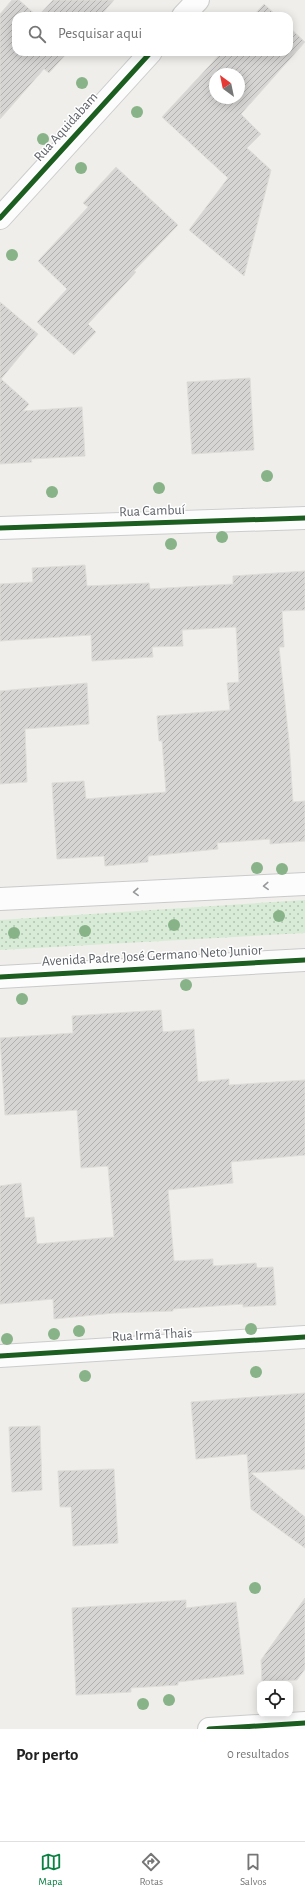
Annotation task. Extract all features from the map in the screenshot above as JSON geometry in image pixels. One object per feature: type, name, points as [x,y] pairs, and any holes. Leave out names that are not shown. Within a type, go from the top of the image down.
[{"type":"street","points":[[187,12],[198,0]]},
{"type":"street","name":"Rua Aquidabam","points":[[0,218],[147,56]]},
{"type":"street","name":"Rua Cambuí","points":[[0,528],[305,518]]},
{"type":"street","points":[[0,899],[305,884]]},
{"type":"street","name":"Avenida Padre José Germano Neto Junior","points":[[0,977],[305,960]]},
{"type":"street","name":"Rua Irmã Thais","points":[[0,1356],[305,1338]]},
{"type":"street","points":[[209,1729],[305,1723]]},
{"type":"green space","points":[[305,900],[305,933],[0,950],[0,920]]},
{"type":"building","points":[[12,0],[19,0],[32,12],[12,12],[12,56],[64,56],[49,73],[44,69],[0,119],[0,14]]},
{"type":"building","points":[[53,0],[114,0],[104,12],[42,12]]},
{"type":"building","points":[[264,4],[273,12],[257,12]]},
{"type":"building","points":[[293,31],[305,42],[293,56]]},
{"type":"building","points":[[218,56],[293,56],[241,114],[261,134],[247,148],[271,170],[244,276],[189,230],[228,178],[162,117]]},
{"type":"building","points":[[116,167],[178,225],[134,271],[136,272],[88,324],[96,332],[74,355],[37,322],[67,289],[38,261],[88,207],[83,203]]},
{"type":"building","points":[[0,302],[38,334],[1,379],[29,404],[23,411],[82,407],[85,456],[31,459],[32,462],[0,464]]},
{"type":"building","points":[[250,378],[254,450],[192,454],[187,382]]},
{"type":"building","points":[[85,565],[87,586],[149,583],[150,589],[233,584],[233,576],[305,571],[305,610],[282,611],[284,647],[279,647],[289,741],[293,802],[305,801],[305,841],[270,844],[270,839],[217,843],[218,849],[148,856],[148,862],[105,866],[104,856],[57,859],[52,783],[84,781],[86,799],[166,792],[162,741],[159,741],[157,716],[230,710],[227,683],[239,682],[236,627],[182,630],[183,646],[152,647],[153,657],[92,661],[91,635],[0,641],[0,584],[33,582],[32,568]]},
{"type":"building","points":[[87,683],[89,724],[25,729],[27,782],[0,784],[0,691]]},
{"type":"building","points":[[161,1010],[163,1032],[194,1029],[198,1082],[229,1079],[229,1085],[305,1080],[305,1155],[231,1162],[233,1183],[168,1190],[174,1261],[213,1259],[213,1266],[256,1263],[257,1268],[273,1267],[276,1305],[243,1307],[243,1304],[173,1309],[173,1311],[114,1313],[54,1319],[53,1299],[0,1304],[0,1186],[21,1183],[25,1218],[34,1217],[37,1244],[114,1237],[108,1166],[81,1168],[77,1110],[5,1115],[0,1038],[73,1033],[72,1016]]},
{"type":"building","points":[[305,1393],[305,1469],[251,1473],[305,1517],[305,1548],[251,1509],[247,1454],[196,1459],[191,1402]]},
{"type":"building","points":[[40,1426],[42,1490],[12,1492],[9,1427]]},
{"type":"building","points":[[114,1469],[118,1543],[73,1546],[71,1507],[60,1507],[58,1471]]},
{"type":"building","points":[[305,1598],[305,1669],[297,1680],[262,1681],[261,1660]]},
{"type":"building","points":[[186,1600],[186,1608],[236,1602],[244,1674],[178,1682],[178,1685],[131,1688],[131,1692],[76,1695],[72,1608]]},
{"type":"cycle path","points":[[0,218],[147,56]]},
{"type":"cycle path","points":[[0,528],[305,518]]},
{"type":"cycle path","points":[[0,977],[305,960]]},
{"type":"cycle path","points":[[0,1356],[305,1337]]},
{"type":"cycle path","points":[[209,1729],[305,1723]]}]
